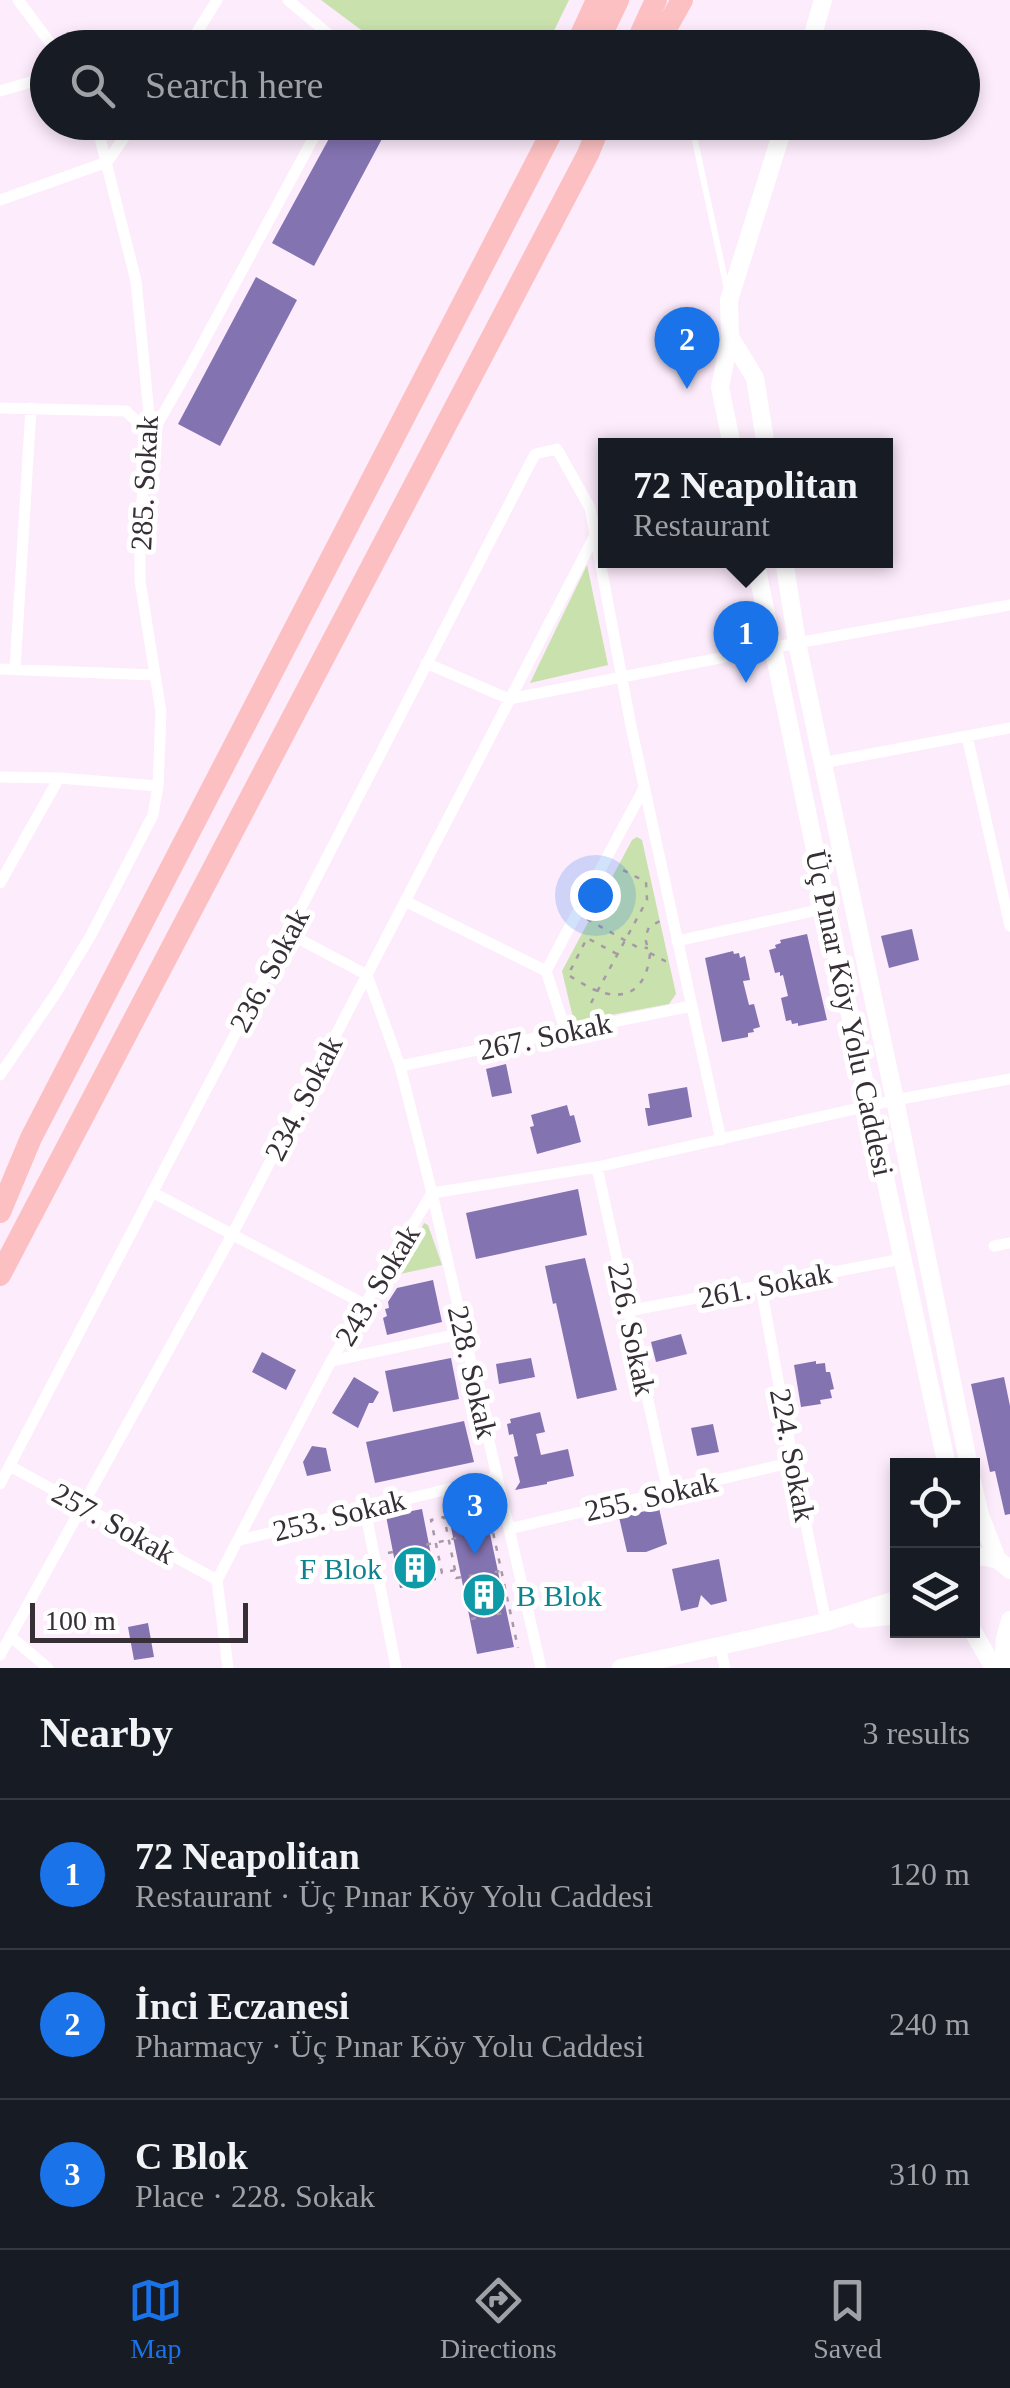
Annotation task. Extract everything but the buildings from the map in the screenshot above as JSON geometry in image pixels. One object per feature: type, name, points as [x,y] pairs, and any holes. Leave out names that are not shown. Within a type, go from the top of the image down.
[{"type":"highway","points":[[583,30],[596,0]]},
{"type":"highway","points":[[604,30],[618,0]]},
{"type":"highway","points":[[642,30],[656,0]]},
{"type":"highway","points":[[665,30],[682,0]]},
{"type":"highway","points":[[523,188],[540,140]]},
{"type":"highway","points":[[0,1192],[32,1138],[548,140]]},
{"type":"highway","points":[[0,1275],[595,140]]},
{"type":"highway","points":[[0,1212],[32,1138]]},
{"type":"main road","points":[[814,30],[823,0]]},
{"type":"main road","points":[[730,438],[720,387],[730,337],[729,300],[779,140]]},
{"type":"main road","points":[[730,337],[755,378],[765,438]]},
{"type":"main road","name":"Üç Pınar Köy Yolu Caddesi","points":[[758,568],[945,1458]]},
{"type":"main road","name":"Üç Pınar Köy Yolu Caddesi","points":[[785,568],[797,643],[967,1458]]},
{"type":"main road","points":[[980,1515],[1006,1565]]},
{"type":"main road","points":[[980,1556],[1006,1565]]},
{"type":"main road","points":[[621,1668],[826,1622],[890,1602]]},
{"type":"main road","points":[[826,1622],[890,1616]]},
{"type":"main road","points":[[980,1627],[1010,1616]]},
{"type":"main road","points":[[1003,1668],[1010,1616]]},
{"type":"main road","points":[[978,1638],[994,1668]]},
{"type":"street","points":[[18,0],[40,30]]},
{"type":"street","points":[[198,30],[217,0]]},
{"type":"street","points":[[288,0],[323,30]]},
{"type":"street","points":[[0,91],[30,82]]},
{"type":"street","name":"285. Sokak","points":[[0,1074],[56,994],[90,935],[153,815],[158,786],[161,712],[140,581],[140,516],[151,435],[136,280],[100,140]]},
{"type":"street","points":[[0,200],[106,162],[122,140]]},
{"type":"street","points":[[0,408],[126,411],[151,435],[312,140]]},
{"type":"street","points":[[15,669],[31,408]]},
{"type":"street","name":"236. Sokak","points":[[0,1484],[535,454],[557,449],[590,508],[595,535]]},
{"type":"street","points":[[595,535],[598,551]]},
{"type":"street","name":"234. Sokak","points":[[0,1655],[232,1234],[595,535]]},
{"type":"street","points":[[601,568],[644,788],[721,1140]]},
{"type":"street","points":[[426,664],[509,699],[1010,605]]},
{"type":"street","points":[[0,669],[155,676]]},
{"type":"street","points":[[822,764],[1010,728]]},
{"type":"street","points":[[967,736],[1010,924]]},
{"type":"street","points":[[0,777],[158,786]]},
{"type":"street","points":[[0,882],[59,778]]},
{"type":"street","points":[[546,971],[644,788]]},
{"type":"street","points":[[405,902],[546,971],[566,1032]]},
{"type":"street","points":[[677,941],[827,908]]},
{"type":"street","points":[[288,932],[367,974]]},
{"type":"street","name":"243. Sokak","points":[[217,1580],[332,1361],[432,1193],[400,1066],[367,974]]},
{"type":"street","name":"267. Sokak","points":[[400,1066],[691,1006]]},
{"type":"street","points":[[432,1193],[597,1167],[895,1100],[1010,1079]]},
{"type":"street","name":"226. Sokak","points":[[597,1167],[668,1492]]},
{"type":"street","points":[[152,1192],[364,1304]]},
{"type":"street","name":"228. Sokak","points":[[432,1193],[541,1668]]},
{"type":"street","points":[[994,1246],[1010,1243]]},
{"type":"street","name":"261. Sokak","points":[[628,1311],[902,1258]]},
{"type":"street","name":"224. Sokak","points":[[762,1287],[826,1622]]},
{"type":"street","points":[[332,1361],[464,1333]]},
{"type":"street","name":"255. Sokak","points":[[509,1530],[793,1462]]},
{"type":"street","name":"257. Sokak","points":[[10,1466],[217,1580]]},
{"type":"street","name":"253. Sokak","points":[[240,1540],[497,1477]]},
{"type":"street","points":[[365,1509],[396,1668]]},
{"type":"street","points":[[217,1580],[228,1668]]},
{"type":"street","points":[[10,1636],[48,1668]]},
{"type":"street","points":[[720,1646],[724,1668]]},
{"type":"lane","points":[[696,140],[729,300]]},
{"type":"path","points":[[591,1003],[647,900],[646,882],[616,866]]},
{"type":"path","points":[[587,918],[665,962],[671,961]]},
{"type":"path","points":[[617,954],[587,938],[568,975],[609,995],[630,991],[642,983],[648,971],[648,928],[662,921]]},
{"type":"path","points":[[485,1495],[518,1648]]},
{"type":"path","points":[[455,1570],[442,1573],[431,1520],[444,1517],[455,1570],[456,1578],[502,1571]]},
{"type":"path","points":[[382,1554],[493,1531]]},
{"type":"path","points":[[471,1619],[516,1610]]},
{"type":"green space","points":[[321,0],[569,0],[554,30],[361,30]]},
{"type":"green space","points":[[587,565],[608,665],[530,683]]},
{"type":"green space","points":[[637,837],[642,840],[676,994],[669,1004],[574,1022],[562,971]]},
{"type":"green space","points":[[424,1223],[442,1265],[400,1274]]},
{"type":"place","name":"İnci Eczanesi","points":[[687,389]]},
{"type":"place","name":"72 Neapolitan","points":[[746,683]]},
{"type":"place","name":"C Blok","points":[[475,1555]]},
{"type":"place","name":"F Blok","points":[[415,1568]]},
{"type":"place","name":"B Blok","points":[[484,1595]]}]
